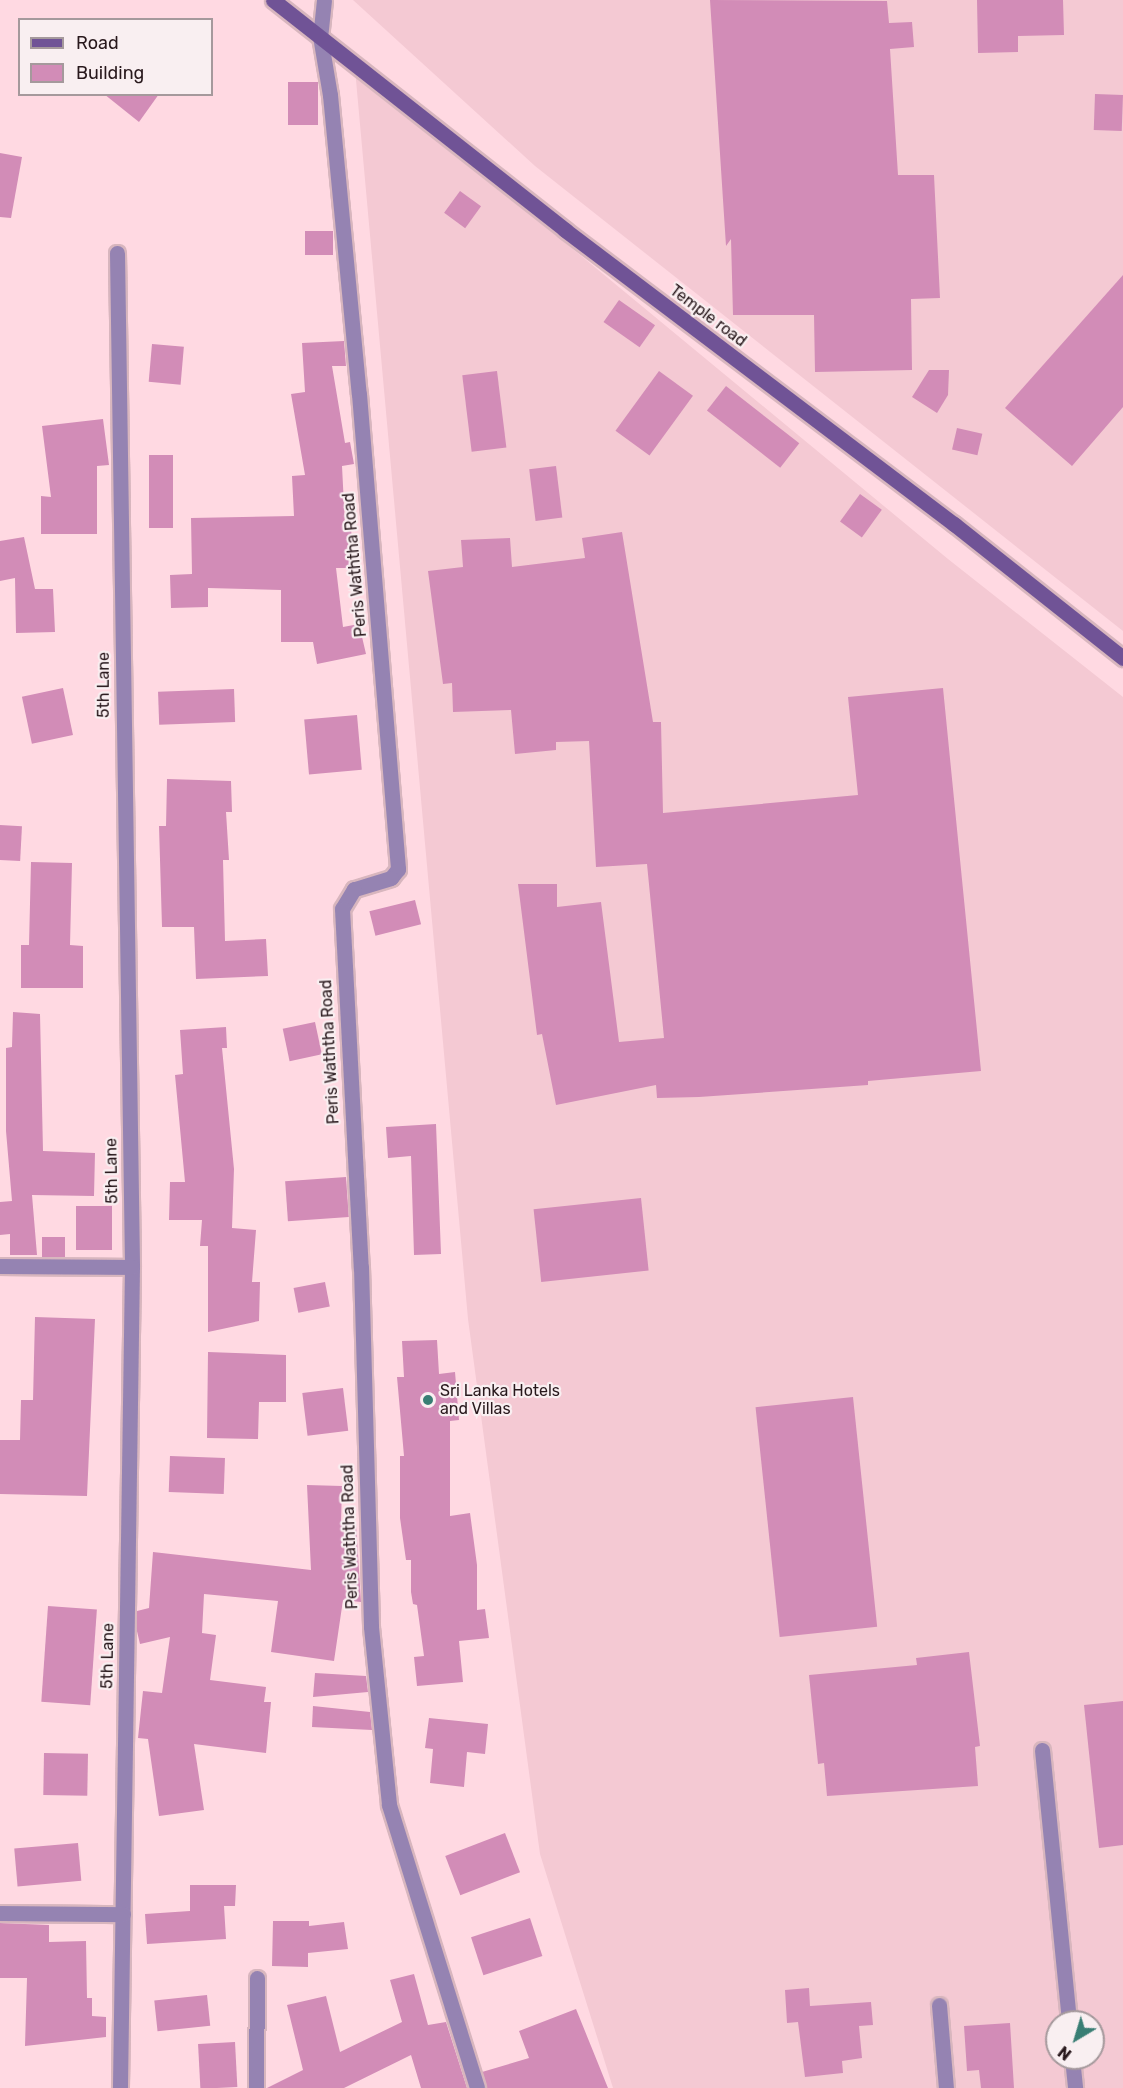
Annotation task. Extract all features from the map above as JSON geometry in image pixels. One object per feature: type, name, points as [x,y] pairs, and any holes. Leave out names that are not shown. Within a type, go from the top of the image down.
[{"type":"street","name":"Temple road","points":[[273,0],[565,230],[963,531],[1123,658]]},
{"type":"street","name":"Peris Waththa Road","points":[[324,0],[320,36],[330,94],[359,394],[398,869],[391,878],[354,889],[342,909],[361,1267],[371,1627],[389,1804],[477,2088]]},
{"type":"street","name":"5th Lane","points":[[117,253],[132,1267],[120,2088]]},
{"type":"street","points":[[0,1266],[132,1267]]},
{"type":"street","points":[[1042,1750],[1068,2010]]},
{"type":"street","points":[[0,1912],[123,1914]]},
{"type":"street","points":[[256,2088],[257,1978]]},
{"type":"street","points":[[939,2005],[946,2088]]},
{"type":"street","points":[[1073,2070],[1075,2088]]},
{"type":"shaded area","points":[[353,0],[1123,0],[1123,631],[535,166]]},
{"type":"shaded area","points":[[355,69],[948,559],[1123,697],[1123,2088],[613,2088],[540,1854],[468,1319]]},
{"type":"building","points":[[710,0],[887,1],[889,23],[912,22],[914,47],[890,49],[898,175],[934,175],[940,298],[911,299],[912,370],[815,372],[814,315],[733,315],[731,239],[726,246]]},
{"type":"building","points":[[977,0],[1063,0],[1064,35],[1018,36],[1018,52],[978,53]]},
{"type":"building","points":[[288,82],[318,82],[318,125],[288,125]]},
{"type":"building","points":[[1095,94],[1123,95],[1122,131],[1094,130]]},
{"type":"building","points":[[106,96],[158,96],[139,122]]},
{"type":"building","points":[[0,153],[22,157],[11,218],[0,217]]},
{"type":"building","points":[[460,191],[481,206],[465,228],[444,213]]},
{"type":"building","points":[[305,231],[333,231],[333,255],[305,255]]},
{"type":"building","points":[[1123,275],[1123,407],[1072,466],[1005,408]]},
{"type":"building","points":[[619,300],[655,325],[640,347],[604,322]]},
{"type":"building","points":[[344,341],[346,366],[332,366],[345,443],[350,442],[354,464],[342,466],[345,525],[351,525],[353,568],[336,568],[343,627],[359,624],[366,654],[317,664],[313,642],[281,642],[281,590],[208,588],[208,607],[171,608],[170,575],[192,574],[191,518],[294,516],[292,476],[305,475],[291,394],[305,392],[302,343]]},
{"type":"building","points":[[152,344],[184,347],[181,385],[149,382]]},
{"type":"building","points":[[929,370],[949,370],[948,395],[937,413],[912,397]]},
{"type":"building","points":[[497,371],[506,447],[472,452],[462,375]]},
{"type":"building","points":[[659,371],[693,396],[649,456],[616,431]]},
{"type":"building","points":[[726,386],[799,443],[780,468],[707,410]]},
{"type":"building","points":[[103,419],[109,465],[97,466],[97,534],[41,534],[41,496],[51,497],[42,426]]},
{"type":"building","points":[[957,428],[982,434],[977,455],[952,449]]},
{"type":"building","points":[[149,455],[173,455],[173,528],[149,528]]},
{"type":"building","points":[[556,466],[562,518],[536,521],[529,469]]},
{"type":"building","points":[[860,494],[882,510],[862,537],[840,522]]},
{"type":"building","points":[[622,532],[653,722],[661,722],[663,813],[858,795],[848,697],[943,688],[981,1071],[868,1081],[868,1085],[699,1097],[657,1098],[656,1085],[556,1105],[542,1034],[537,1035],[518,884],[557,884],[557,907],[601,902],[619,1042],[664,1038],[647,864],[596,867],[589,741],[556,742],[556,750],[515,754],[511,710],[453,712],[452,683],[443,684],[428,571],[463,567],[461,540],[510,538],[512,567],[585,558],[582,538]]},
{"type":"building","points":[[24,537],[35,589],[53,589],[55,632],[16,633],[15,578],[0,581],[0,541]]},
{"type":"building","points":[[63,688],[73,735],[32,744],[22,697]]},
{"type":"building","points":[[234,689],[235,722],[159,725],[158,692]]},
{"type":"building","points":[[357,715],[362,770],[309,774],[304,720]]},
{"type":"building","points":[[167,779],[231,781],[232,812],[226,812],[229,860],[223,860],[225,941],[266,939],[268,976],[196,979],[194,927],[162,927],[159,826],[166,826]]},
{"type":"building","points":[[0,825],[22,826],[20,861],[0,860]]},
{"type":"building","points":[[31,862],[72,863],[70,945],[83,946],[83,988],[21,988],[21,945],[29,945]]},
{"type":"building","points":[[415,900],[421,924],[375,936],[369,911]]},
{"type":"building","points":[[13,1012],[40,1014],[43,1151],[95,1153],[94,1196],[32,1195],[37,1255],[10,1255],[10,1234],[0,1235],[0,1202],[12,1201],[6,1131],[6,1048],[12,1047]]},
{"type":"building","points":[[315,1022],[322,1054],[290,1061],[283,1029]]},
{"type":"building","points":[[226,1027],[227,1048],[222,1048],[234,1169],[232,1228],[256,1230],[252,1282],[260,1282],[259,1321],[208,1332],[208,1246],[200,1246],[202,1220],[169,1220],[170,1182],[185,1182],[175,1075],[183,1074],[180,1030]]},
{"type":"building","points":[[436,1124],[441,1254],[414,1255],[411,1156],[388,1158],[386,1127]]},
{"type":"building","points":[[346,1177],[349,1217],[288,1221],[285,1181]]},
{"type":"building","points":[[641,1198],[649,1271],[541,1282],[534,1209]]},
{"type":"building","points":[[76,1206],[112,1206],[112,1250],[76,1250]]},
{"type":"building","points":[[42,1237],[65,1237],[65,1257],[42,1257]]},
{"type":"building","points":[[325,1282],[330,1307],[298,1313],[294,1288]]},
{"type":"building","points":[[35,1317],[95,1319],[87,1496],[0,1494],[0,1440],[20,1440],[21,1400],[33,1400]]},
{"type":"building","points":[[437,1340],[439,1374],[455,1372],[459,1420],[450,1421],[450,1516],[470,1513],[477,1565],[477,1610],[485,1609],[489,1638],[459,1641],[463,1682],[417,1686],[414,1657],[424,1656],[417,1605],[413,1604],[411,1592],[411,1560],[406,1560],[400,1518],[400,1456],[404,1456],[397,1377],[404,1377],[402,1341]]},
{"type":"building","points":[[208,1352],[286,1355],[286,1402],[259,1402],[258,1439],[207,1438]]},
{"type":"building","points":[[343,1388],[348,1431],[308,1436],[302,1393]]},
{"type":"building","points":[[853,1397],[877,1627],[780,1637],[756,1407]]},
{"type":"building","points":[[170,1456],[225,1458],[224,1494],[169,1492]]},
{"type":"building","points":[[307,1485],[342,1486],[341,1524],[356,1523],[361,1602],[343,1600],[334,1661],[271,1652],[278,1601],[204,1594],[202,1633],[216,1635],[210,1680],[266,1687],[264,1702],[271,1702],[266,1753],[194,1744],[204,1810],[159,1816],[148,1739],[138,1738],[143,1691],[162,1693],[170,1637],[140,1644],[136,1627],[137,1611],[149,1608],[153,1552],[311,1570]]},
{"type":"building","points":[[48,1606],[97,1609],[90,1705],[41,1702]]},
{"type":"building","points":[[969,1652],[980,1746],[975,1747],[978,1786],[827,1796],[824,1763],[818,1764],[809,1675],[917,1665],[916,1658]]},
{"type":"building","points":[[315,1673],[366,1676],[368,1692],[313,1697]]},
{"type":"building","points":[[1123,1701],[1123,1845],[1099,1848],[1084,1705]]},
{"type":"building","points":[[313,1706],[370,1712],[372,1730],[312,1727]]},
{"type":"building","points":[[429,1718],[488,1724],[485,1754],[467,1752],[464,1787],[430,1783],[433,1749],[425,1748]]},
{"type":"building","points":[[44,1753],[88,1754],[87,1796],[43,1795]]},
{"type":"building","points":[[505,1833],[520,1872],[460,1895],[445,1856]]},
{"type":"building","points":[[78,1843],[81,1881],[18,1886],[14,1849]]},
{"type":"building","points":[[190,1885],[236,1885],[235,1906],[224,1906],[226,1939],[147,1944],[145,1914],[190,1911]]},
{"type":"building","points":[[530,1918],[542,1956],[483,1975],[471,1937]]},
{"type":"building","points":[[273,1921],[309,1921],[309,1926],[344,1922],[348,1949],[308,1953],[308,1967],[272,1966]]},
{"type":"building","points":[[0,1923],[49,1925],[49,1942],[86,1941],[87,1998],[92,1998],[92,2016],[106,2017],[106,2037],[25,2046],[27,1978],[0,1978]]},
{"type":"building","points":[[414,1974],[428,2025],[446,2022],[467,2088],[421,2088],[411,2055],[344,2088],[267,2088],[303,2070],[287,2005],[326,1996],[340,2052],[402,2022],[390,1980]]},
{"type":"building","points":[[809,1988],[810,2006],[871,2002],[873,2025],[859,2026],[862,2058],[842,2061],[843,2073],[805,2077],[798,2022],[787,2023],[785,1990]]},
{"type":"building","points":[[207,1995],[210,2026],[158,2031],[154,2001]]},
{"type":"building","points":[[576,2009],[608,2088],[486,2088],[482,2072],[529,2058],[519,2031]]},
{"type":"building","points":[[1010,2023],[1014,2088],[981,2088],[979,2070],[967,2071],[964,2026]]},
{"type":"building","points":[[235,2042],[237,2087],[200,2088],[198,2044]]},
{"type":"place","name":"Sri Lanka Hotels and Villas","points":[[428,1400]]}]
